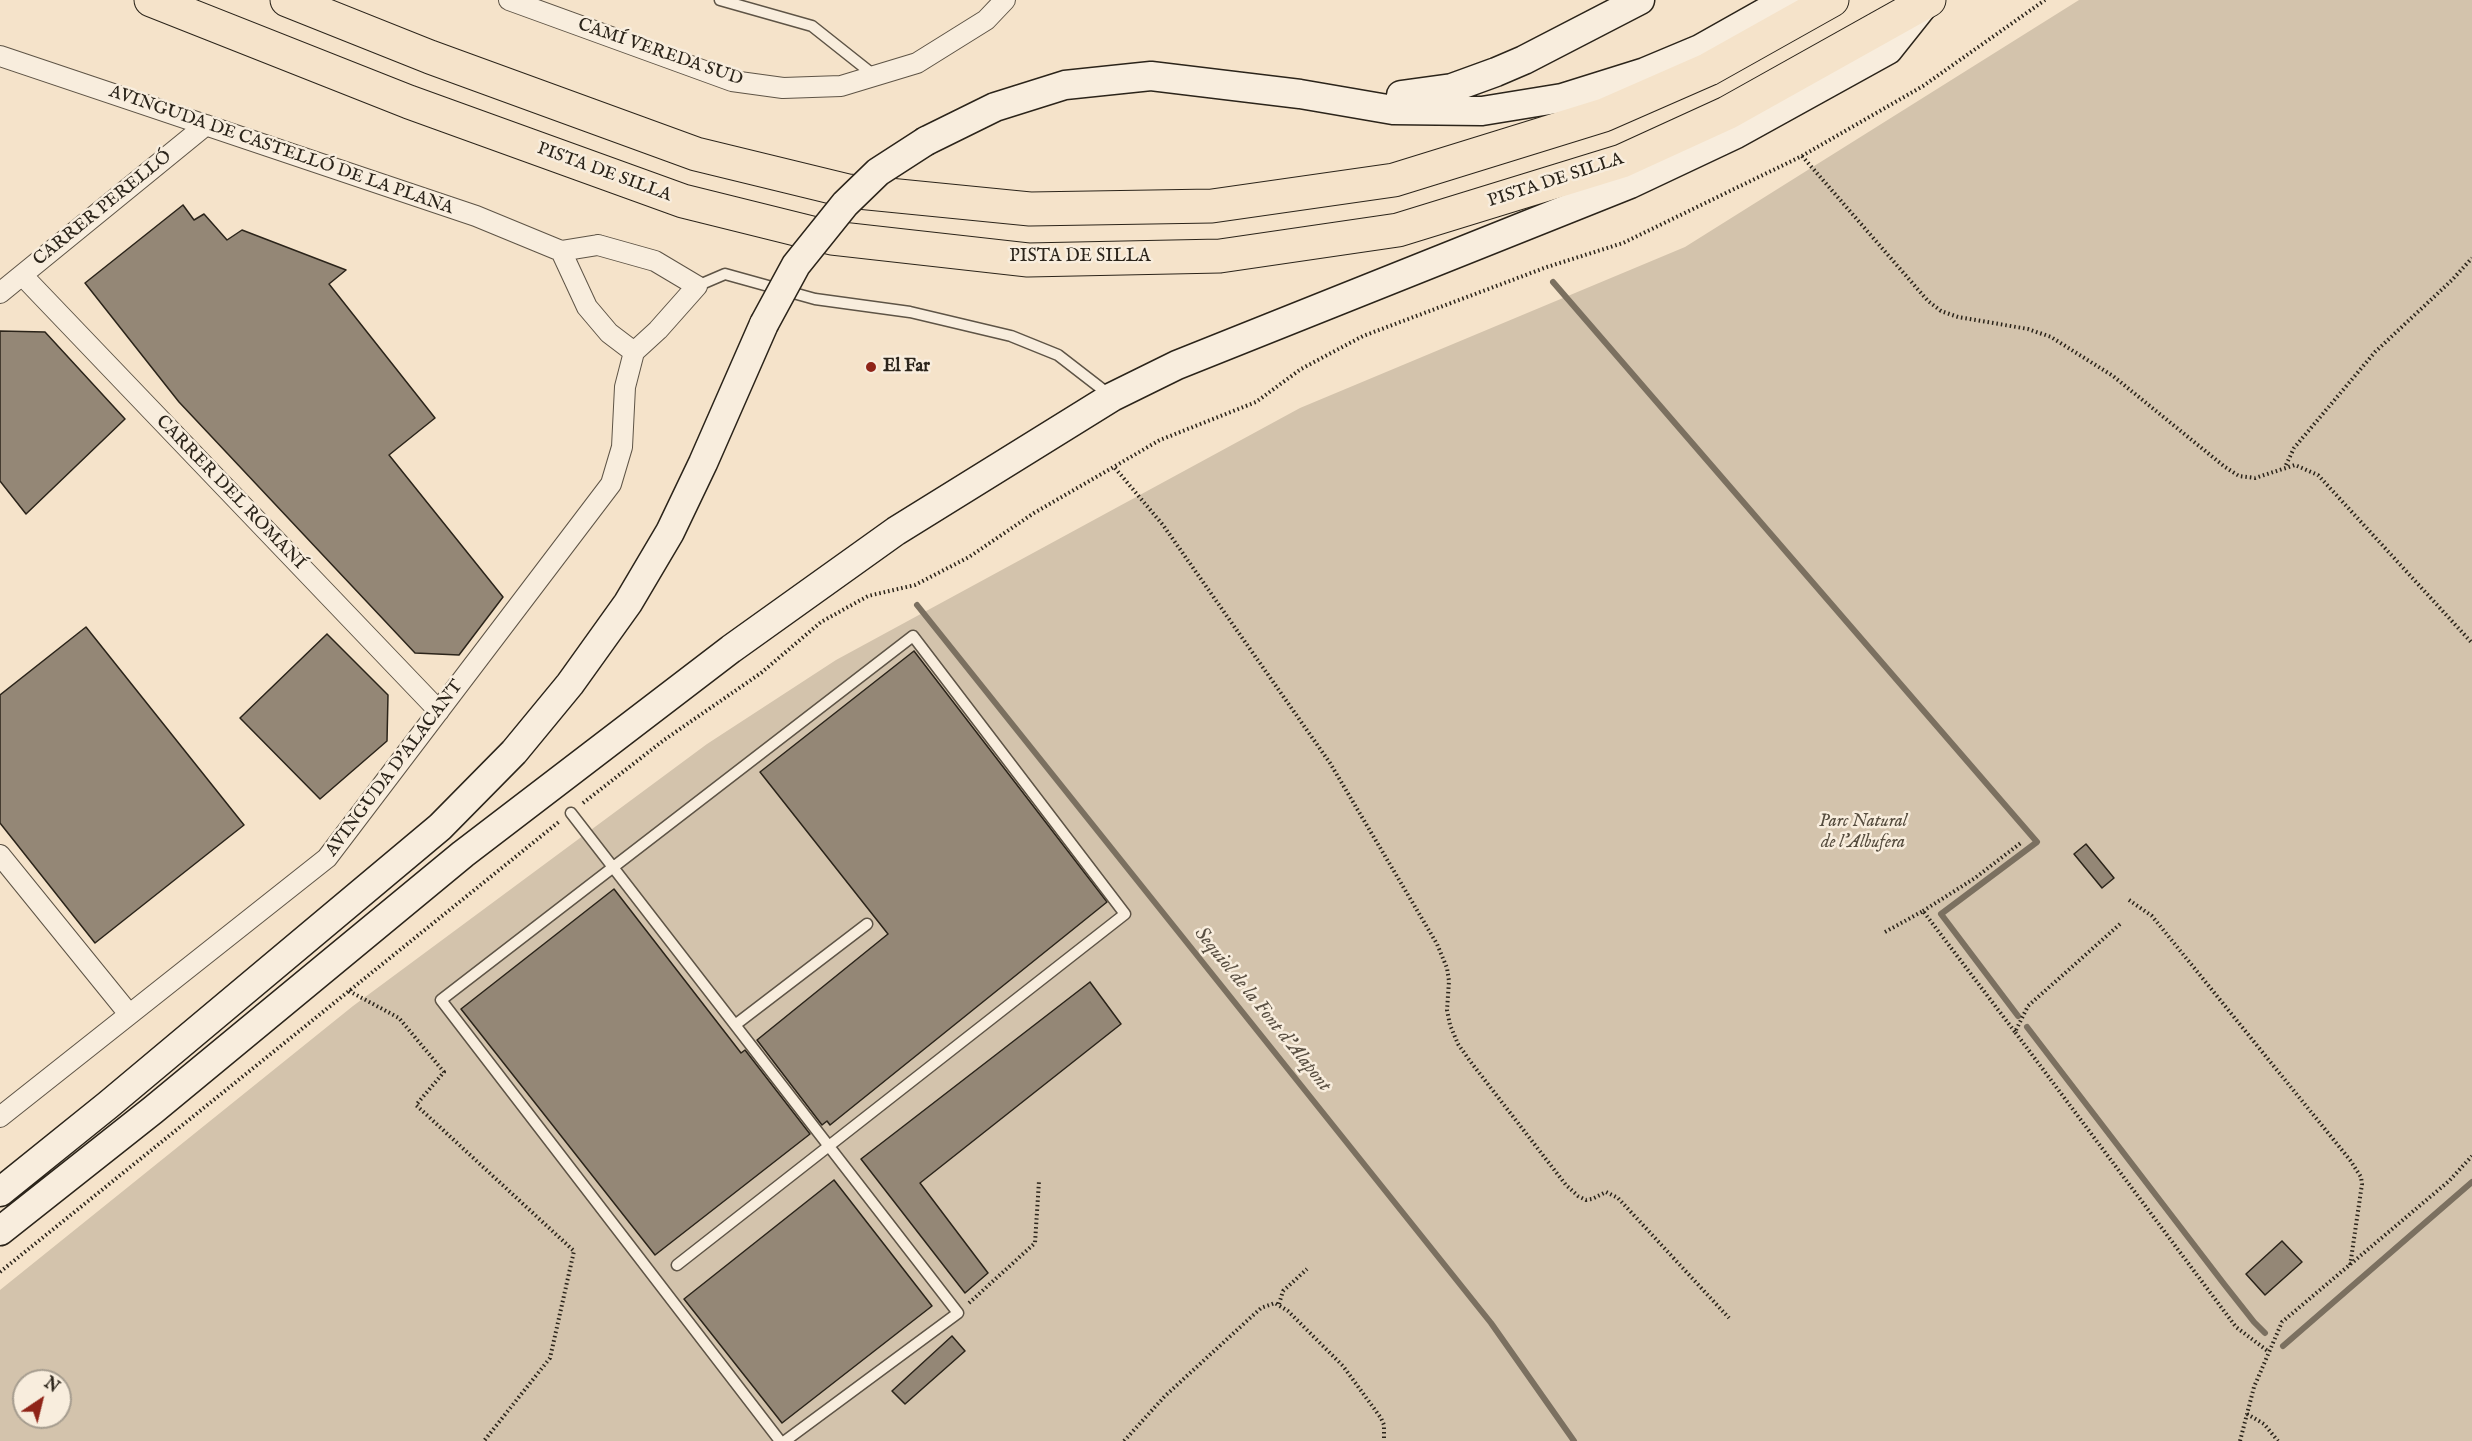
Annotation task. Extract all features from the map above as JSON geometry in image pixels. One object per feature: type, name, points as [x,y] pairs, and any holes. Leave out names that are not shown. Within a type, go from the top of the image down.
[{"type":"highway","name":"PISTA DE SILLA","points":[[151,0],[409,102],[683,201],[832,238],[1028,260],[1220,256],[1398,230],[1622,162],[1727,113],[1928,1]]},
{"type":"highway","points":[[288,0],[430,57],[696,154],[848,191],[1030,209],[1212,206],[1394,180],[1604,115],[1709,69],[1832,0]]},
{"type":"main road","points":[[1300,94],[1373,96],[1428,93],[1452,88],[1524,60],[1640,0]]},
{"type":"main road","points":[[0,1192],[108,1105],[440,827],[514,752],[570,684],[628,603],[670,532],[764,324],[796,265],[845,204],[878,172],[926,141],[995,107],[1065,85],[1151,76],[1300,94],[1393,110],[1482,111],[1562,98],[1645,72],[1700,49],[1787,0]]},
{"type":"main road","points":[[0,1231],[153,1110],[463,855],[730,649],[896,531],[1112,397],[1177,365],[1630,184],[1736,134],[1888,50],[1928,1]]},
{"type":"street","name":"CAMÍ VEREDA SUD","points":[[509,0],[732,81],[783,88],[841,86],[917,63],[986,20],[1005,0]]},
{"type":"street","name":"AVINGUDA DE CASTELLÓ DE LA PLANA","points":[[0,56],[476,216],[561,251]]},
{"type":"street","name":"CARRER PERELLÓ","points":[[0,293],[206,125]]},
{"type":"street","points":[[598,245],[654,261],[697,286],[658,330],[634,352],[609,333],[587,308],[561,251],[598,245]]},
{"type":"street","name":"CARRER DEL ROMANÍ","points":[[22,275],[439,711]]},
{"type":"street","name":"AVINGUDA D'ALACANT","points":[[0,1117],[327,858],[611,484],[622,447],[625,387],[634,352]]},
{"type":"street","points":[[0,855],[129,1014]]},
{"type":"lane","points":[[720,0],[812,26],[875,76]]},
{"type":"lane","points":[[697,286],[725,274],[815,299],[910,312],[1011,336],[1058,355],[1112,397]]},
{"type":"lane","points":[[677,1265],[1125,914],[913,636],[441,1000],[780,1441]]},
{"type":"lane","points":[[571,813],[958,1313],[785,1441]]},
{"type":"lane","points":[[735,1025],[867,924]]},
{"type":"path","points":[[0,1272],[571,813],[664,740],[761,673],[821,622],[868,596],[915,585],[960,562],[1034,513],[1160,440],[1256,402],[1301,369],[1363,336],[1547,267],[1623,243],[1802,156],[1923,86],[2045,0]]},
{"type":"path","points":[[1802,156],[1928,301],[1941,311],[2028,328],[2051,337],[2113,376],[2224,467],[2240,476],[2255,478],[2286,466],[2300,466],[2318,475],[2472,643]]},
{"type":"path","points":[[2286,466],[2294,448],[2375,352],[2452,280],[2472,258]]},
{"type":"path","points":[[1115,468],[1163,525],[1310,730],[1330,763],[1437,944],[1449,981],[1447,1010],[1449,1025],[1470,1061],[1566,1185],[1586,1200],[1606,1192],[1618,1198],[1729,1318]]},
{"type":"path","points":[[1885,932],[1976,878],[2022,842]]},
{"type":"path","points":[[2129,900],[2152,916],[2350,1160],[2361,1177],[2362,1184],[2350,1266]]},
{"type":"path","points":[[1923,911],[2236,1327],[2269,1353]]},
{"type":"path","points":[[2015,1032],[2028,1006],[2120,924]]},
{"type":"path","points":[[349,991],[399,1018],[444,1072],[416,1105],[574,1251],[550,1358],[484,1441]]},
{"type":"path","points":[[2240,1441],[2254,1387],[2282,1322],[2449,1181],[2472,1156]]},
{"type":"path","points":[[958,1313],[1035,1243],[1039,1181]]},
{"type":"path","points":[[1279,1304],[1283,1291],[1307,1269]]},
{"type":"path","points":[[1124,1441],[1165,1396],[1268,1304],[1279,1304],[1343,1366],[1381,1419],[1384,1425],[1384,1441]]},
{"type":"path","points":[[2247,1414],[2264,1424],[2278,1441]]},
{"type":"green space","name":"Parc Natural de l'Albufera","points":[[2079,0],[2472,0],[2472,1441],[0,1441],[0,1290],[353,1006],[707,744],[836,660],[1300,408],[1685,247]]},
{"type":"building","points":[[183,205],[194,220],[204,214],[227,240],[242,230],[346,270],[329,284],[435,418],[389,455],[503,597],[459,655],[415,653],[179,402],[85,283]]},
{"type":"building","points":[[0,331],[45,332],[125,419],[26,514],[0,481]]},
{"type":"building","points":[[86,627],[244,825],[95,943],[0,823],[0,695]]},
{"type":"building","points":[[327,634],[388,695],[387,741],[320,799],[240,718]]},
{"type":"building","points":[[914,651],[1107,902],[830,1125],[827,1121],[822,1125],[757,1040],[888,934],[760,772]]},
{"type":"building","points":[[2086,844],[2114,878],[2102,888],[2074,854]]},
{"type":"building","points":[[614,889],[741,1053],[745,1050],[810,1134],[655,1255],[461,1009]]},
{"type":"building","points":[[1090,982],[1121,1024],[920,1183],[988,1273],[965,1293],[861,1159]]},
{"type":"building","points":[[834,1180],[932,1306],[782,1423],[684,1299]]},
{"type":"building","points":[[2282,1241],[2302,1262],[2265,1295],[2246,1274]]},
{"type":"building","points":[[952,1336],[965,1351],[905,1404],[892,1391]]},
{"type":"waterway","points":[[1553,282],[2037,842],[1941,914],[2018,1016]]},
{"type":"waterway","name":"Sequiol de la Font d’Alapont","points":[[917,605],[1491,1323],[1574,1441]]},
{"type":"waterway","points":[[2027,1027],[2224,1284],[2265,1333]]},
{"type":"waterway","points":[[2283,1346],[2472,1182]]},
{"type":"place","name":"El Far","points":[[871,367]]}]
